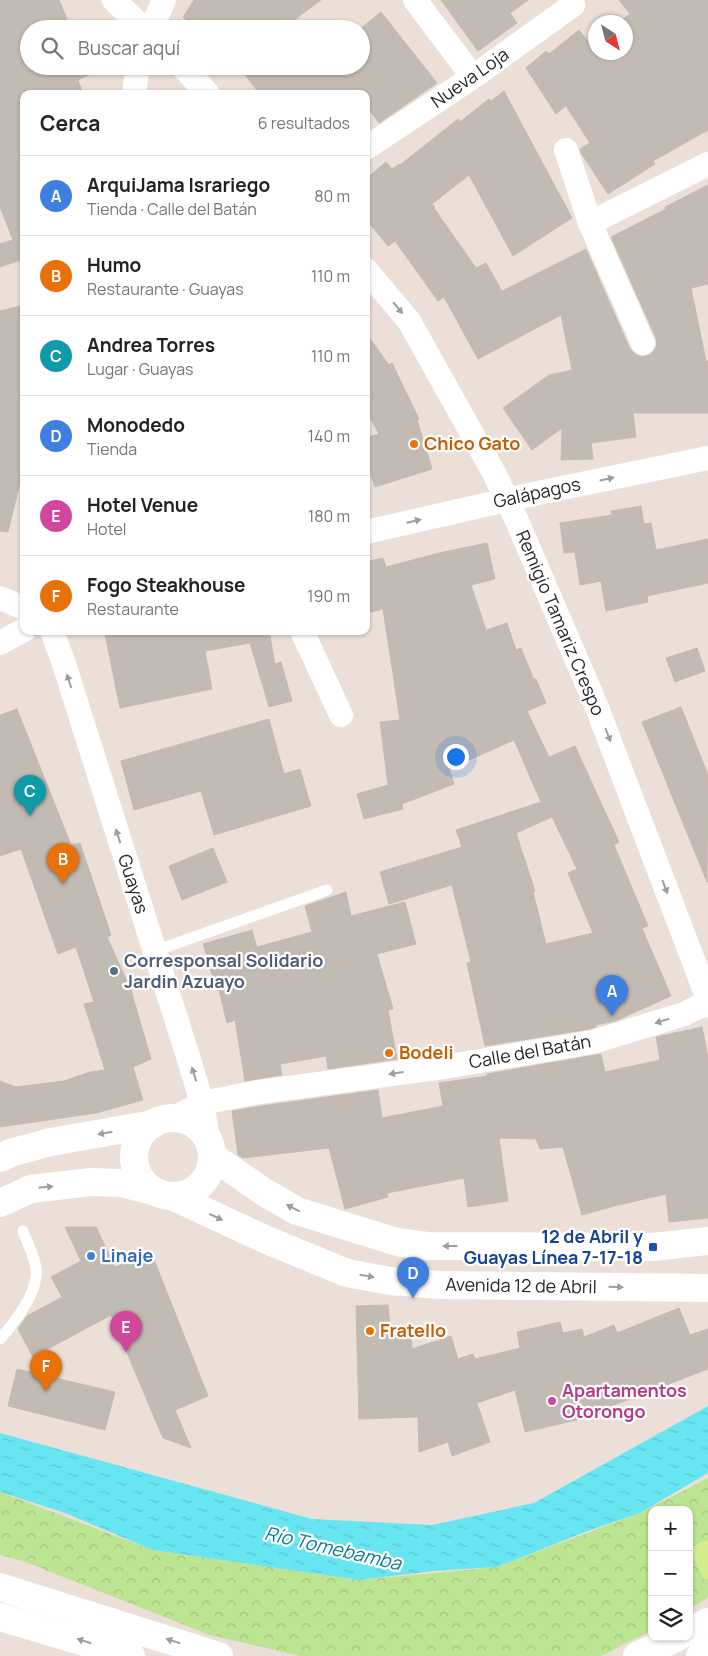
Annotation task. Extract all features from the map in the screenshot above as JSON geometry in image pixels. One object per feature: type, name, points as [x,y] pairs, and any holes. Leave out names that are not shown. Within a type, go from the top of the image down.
[{"type":"main road","points":[[0,1158],[13,1152],[50,1142],[163,1121],[184,1119],[202,1130],[210,1147],[264,1192],[297,1211],[397,1242],[427,1246],[653,1247],[708,1241]]},
{"type":"main road","name":"Avenida 12 de Abril","points":[[163,1121],[145,1130],[135,1148],[134,1159],[136,1169],[148,1186],[269,1242],[347,1273],[390,1281],[440,1285],[708,1288]]},
{"type":"main road","points":[[164,1194],[181,1195],[197,1188],[209,1174],[210,1147]]},
{"type":"main road","name":"Avenida 12 de Abril","points":[[0,1202],[31,1189],[91,1182],[121,1183],[164,1194]]},
{"type":"main road","points":[[1,1590],[219,1656]]},
{"type":"main road","points":[[0,1617],[130,1656]]},
{"type":"main road","points":[[693,1630],[708,1622]]},
{"type":"main road","points":[[638,1656],[670,1641]]},
{"type":"main road","points":[[700,1656],[708,1652]]},
{"type":"street","points":[[114,0],[135,20]]},
{"type":"street","points":[[156,20],[164,0]]},
{"type":"street","points":[[415,0],[473,77]]},
{"type":"street","name":"Nueva Loja","points":[[370,145],[473,77],[573,5]]},
{"type":"street","points":[[135,90],[137,75]]},
{"type":"street","points":[[190,75],[204,90]]},
{"type":"street","points":[[566,150],[590,223],[643,343]]},
{"type":"street","points":[[590,223],[708,164]]},
{"type":"street","name":"Remigio Tamariz Crespo","points":[[370,275],[408,321],[494,473],[507,500],[596,705],[708,999]]},
{"type":"street","name":"Galápagos","points":[[370,531],[708,458]]},
{"type":"street","points":[[0,598],[20,606]]},
{"type":"street","points":[[0,642],[20,632]]},
{"type":"street","name":"Guayas","points":[[53,635],[202,1103],[210,1147]]},
{"type":"street","points":[[304,635],[341,714]]},
{"type":"street","name":"Calle del Batán","points":[[163,1121],[202,1103],[259,1092],[444,1067],[593,1042],[708,1005]]},
{"type":"street","points":[[0,1150],[50,1142]]},
{"type":"lane","points":[[155,951],[327,890]]},
{"type":"lane","points":[[0,1339],[28,1301],[35,1284],[36,1268],[23,1230]]},
{"type":"green space","points":[[708,1478],[708,1598],[693,1607],[693,1506],[654,1506]]},
{"type":"green space","points":[[0,1492],[153,1550],[359,1580],[497,1567],[648,1509],[648,1632],[601,1656],[300,1656],[210,1635],[23,1561],[0,1555]]},
{"type":"green space","points":[[708,1539],[708,1579],[705,1581],[693,1556],[693,1546]]},
{"type":"water","name":"Río Tomebamba","points":[[708,1406],[708,1473],[652,1506],[648,1506],[648,1508],[640,1513],[585,1532],[497,1567],[433,1571],[359,1580],[153,1550],[65,1513],[0,1492],[0,1433],[312,1519],[432,1525],[534,1503]]},
{"type":"building","points":[[0,0],[59,0],[67,20],[20,20],[20,75],[88,75],[78,80],[82,90],[20,90],[20,260],[0,267],[0,244],[13,240],[0,207]]},
{"type":"building","points":[[194,0],[321,0],[294,20],[186,20],[183,17]]},
{"type":"building","points":[[441,0],[528,0],[510,13],[517,23],[478,51]]},
{"type":"building","points":[[619,0],[708,0],[708,130],[653,161],[655,164],[608,194],[581,153],[580,149],[590,143],[566,106],[556,114],[526,68],[546,51],[549,54],[579,30],[588,41],[588,60],[633,60],[633,15],[629,15],[630,14]]},
{"type":"building","points":[[381,12],[437,83],[379,123],[370,111],[370,90],[257,90],[245,75],[370,75],[370,21]]},
{"type":"building","points":[[504,91],[572,218],[513,256],[469,175],[432,204],[434,208],[476,268],[486,263],[502,291],[586,249],[630,349],[642,357],[654,351],[657,345],[656,338],[611,237],[708,185],[708,284],[691,288],[706,361],[708,361],[708,413],[633,413],[636,437],[591,443],[593,459],[561,460],[562,428],[532,450],[503,408],[549,375],[572,370],[561,315],[478,359],[444,297],[438,301],[395,241],[388,246],[370,224],[370,176],[386,162],[392,169],[400,165],[458,119],[460,122],[489,99],[491,101]]},
{"type":"building","points":[[20,306],[20,482],[8,532],[0,531],[0,311]]},
{"type":"building","points":[[370,339],[389,365],[392,363],[419,419],[417,420],[432,469],[375,487],[370,471],[370,437],[379,434],[370,417]]},
{"type":"building","points":[[641,506],[644,524],[651,523],[656,550],[708,539],[708,583],[647,596],[648,602],[606,611],[601,581],[580,585],[575,552],[564,553],[560,523],[612,515],[611,511]]},
{"type":"building","points":[[487,543],[495,579],[471,585],[486,630],[507,623],[516,650],[521,648],[546,703],[527,711],[549,757],[575,746],[619,842],[614,845],[648,926],[642,928],[671,996],[615,1021],[596,1025],[596,1027],[590,1029],[485,1046],[467,963],[471,962],[452,885],[389,904],[380,872],[462,847],[456,830],[541,802],[514,740],[449,769],[454,784],[402,804],[403,809],[364,819],[357,794],[388,785],[380,722],[400,720],[383,609],[370,612],[370,561],[383,558],[386,567]],"holes":[[[552,817],[577,869],[568,873],[593,933],[546,944],[533,892],[535,891],[516,833]]]},
{"type":"building","points":[[105,635],[270,635],[275,664],[281,662],[292,701],[269,707],[250,643],[205,651],[212,689],[120,708]]},
{"type":"building","points":[[697,648],[705,671],[675,682],[666,658]]},
{"type":"building","points":[[681,707],[708,775],[707,882],[642,722]]},
{"type":"building","points":[[17,709],[71,845],[80,843],[111,935],[107,937],[131,990],[151,1059],[133,1067],[143,1100],[96,1113],[0,1127],[0,1081],[16,1087],[64,1081],[90,1072],[105,1070],[84,1004],[94,1002],[76,947],[58,954],[21,849],[0,856],[0,715]]},
{"type":"building","points":[[269,719],[284,774],[300,769],[311,806],[214,835],[201,791],[134,810],[121,761]]},
{"type":"building","points":[[213,848],[227,882],[182,900],[169,866]]},
{"type":"building","points":[[346,892],[351,916],[405,902],[416,944],[377,954],[393,1009],[388,1010],[397,1059],[328,1069],[326,1056],[280,1064],[282,1075],[245,1081],[235,1020],[227,1023],[219,990],[217,991],[203,944],[252,930],[257,947],[312,932],[305,906]]},
{"type":"building","points":[[702,1027],[708,1058],[708,1218],[669,1222],[666,1194],[582,1215],[563,1147],[540,1149],[536,1139],[499,1138],[508,1201],[468,1207],[464,1178],[387,1193],[388,1197],[345,1209],[329,1148],[243,1158],[238,1155],[232,1111],[378,1090],[382,1118],[443,1106],[439,1083],[487,1076],[487,1074],[601,1054],[605,1072],[660,1060],[656,1037]]},
{"type":"building","points":[[65,1227],[96,1227],[115,1267],[151,1252],[208,1396],[175,1410],[191,1448],[163,1438],[111,1315],[33,1357],[18,1329],[27,1316],[62,1297],[51,1277],[81,1261]]},
{"type":"building","points":[[388,1305],[390,1329],[411,1329],[412,1349],[451,1336],[458,1359],[473,1354],[475,1359],[520,1348],[517,1332],[560,1322],[563,1333],[582,1329],[584,1337],[614,1325],[617,1333],[679,1308],[690,1335],[708,1329],[708,1369],[601,1410],[602,1414],[525,1432],[515,1390],[477,1403],[490,1442],[452,1456],[448,1442],[419,1452],[418,1417],[359,1419],[356,1306]]},
{"type":"building","points":[[17,1369],[115,1392],[105,1430],[8,1406]]},
{"type":"place","name":"Chico Gato","points":[[414,444]]},
{"type":"place","name":"Andrea Torres","points":[[30,816]]},
{"type":"place","name":"Humo","points":[[63,884]]},
{"type":"place","name":"Corresponsal Solidario Jardin Azuayo","points":[[114,971]]},
{"type":"place","name":"ArquiJama Israriego","points":[[612,1016]]},
{"type":"place","name":"Bodeli","points":[[389,1053]]},
{"type":"place","name":"12 de Abril y Guayas Línea 7-17-18","points":[[653,1247]]},
{"type":"place","name":"Linaje","points":[[91,1256]]},
{"type":"place","name":"Monodedo","points":[[413,1298]]},
{"type":"place","name":"Fratello","points":[[370,1331]]},
{"type":"place","name":"Hotel Venue","points":[[126,1352]]},
{"type":"place","name":"Fogo Steakhouse","points":[[46,1391]]},
{"type":"place","name":"Apartamentos Otorongo","points":[[552,1401]]}]
